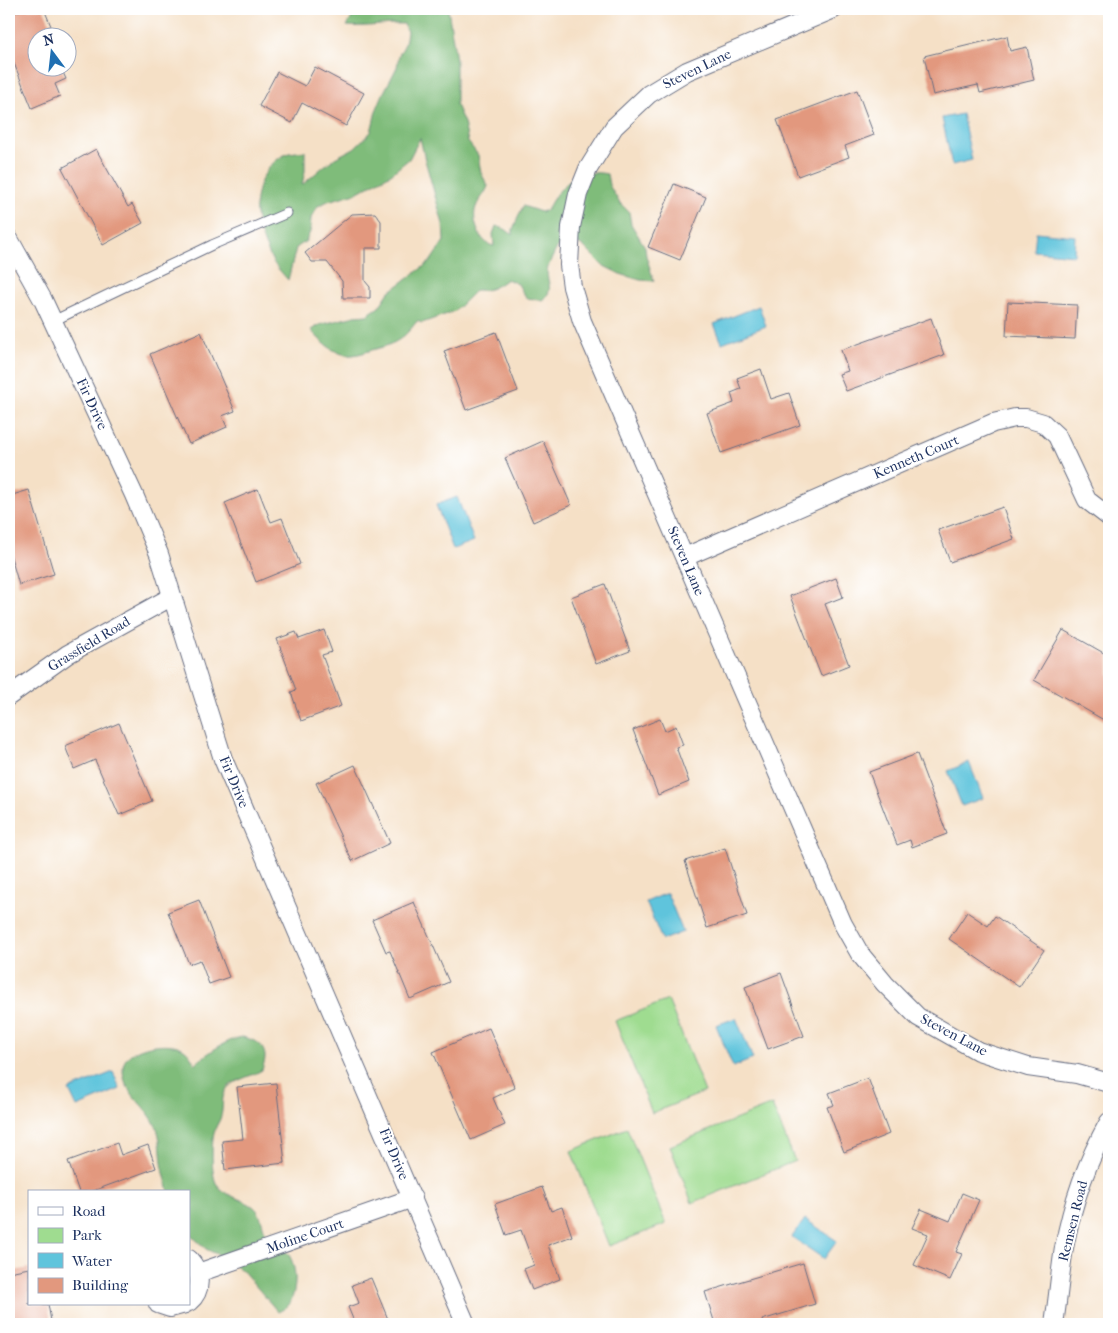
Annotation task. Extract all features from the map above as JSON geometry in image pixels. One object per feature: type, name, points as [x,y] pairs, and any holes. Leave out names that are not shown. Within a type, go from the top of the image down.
[{"type":"street","name":"Steven Lane","points":[[834,9],[687,71],[649,94],[614,128],[588,169],[578,194],[571,227],[569,265],[572,287],[582,321],[843,924],[860,954],[884,984],[918,1017],[978,1050],[1028,1067],[1077,1074],[1109,1083]]},
{"type":"street","name":"Fir Drive","points":[[9,239],[53,321],[134,495],[158,554],[223,759],[466,1324]]},
{"type":"street","name":"Kenneth Court","points":[[684,557],[993,424],[1015,418],[1026,418],[1043,423],[1056,436],[1087,500],[1109,517]]},
{"type":"street","name":"Grassfield Road","points":[[9,696],[68,654],[171,597]]},
{"type":"street","name":"Remsen Road","points":[[1054,1324],[1064,1247],[1081,1182],[1095,1148],[1109,1122]]},
{"type":"street","name":"Moline Court","points":[[190,1300],[197,1290],[199,1282],[194,1266],[413,1198]]},
{"type":"street","points":[[164,1306],[170,1308],[180,1306]]},
{"type":"lane","points":[[53,321],[212,245],[288,214]]},
{"type":"green space","points":[[357,9],[448,9],[456,60],[456,105],[464,123],[468,142],[478,155],[481,173],[488,186],[477,204],[475,212],[478,231],[485,241],[494,246],[493,234],[496,226],[505,229],[513,235],[513,229],[523,206],[541,212],[547,210],[557,193],[571,180],[588,174],[607,174],[609,185],[619,202],[629,212],[631,224],[645,247],[654,281],[640,280],[620,274],[602,265],[582,245],[562,238],[548,267],[549,292],[542,300],[526,298],[518,284],[507,279],[493,288],[476,290],[455,311],[422,323],[417,321],[403,337],[380,348],[347,355],[335,351],[319,339],[311,330],[319,325],[367,315],[379,307],[389,292],[430,262],[444,241],[443,224],[420,138],[409,159],[391,174],[356,193],[318,206],[311,218],[310,232],[306,241],[296,248],[288,280],[273,262],[263,239],[256,214],[257,196],[262,178],[273,163],[289,153],[305,151],[305,171],[302,185],[335,158],[354,148],[371,132],[376,111],[397,67],[407,32],[404,24],[347,26]]},
{"type":"green space","points":[[668,1000],[705,1092],[652,1113],[615,1021]]},
{"type":"green space","points":[[241,1037],[249,1039],[263,1049],[265,1060],[262,1070],[236,1082],[228,1087],[226,1091],[213,1141],[214,1178],[224,1191],[257,1210],[270,1241],[287,1253],[292,1260],[295,1272],[294,1291],[289,1304],[278,1312],[243,1271],[223,1257],[206,1249],[190,1234],[190,1190],[168,1190],[163,1169],[157,1129],[151,1117],[130,1092],[124,1077],[123,1069],[129,1055],[146,1047],[165,1044],[183,1048],[195,1064],[216,1048]]},
{"type":"green space","points":[[772,1105],[795,1161],[692,1203],[670,1146]]},
{"type":"green space","points":[[627,1128],[666,1224],[609,1246],[571,1151]]},
{"type":"water","points":[[962,114],[972,160],[952,165],[942,118]]},
{"type":"water","points":[[1036,232],[1075,236],[1074,255],[1034,251]]},
{"type":"water","points":[[759,306],[766,326],[722,343],[714,324]]},
{"type":"water","points":[[457,497],[474,541],[453,549],[436,505]]},
{"type":"water","points":[[969,762],[983,798],[962,806],[948,771]]},
{"type":"water","points":[[667,893],[683,932],[662,940],[646,902]]},
{"type":"water","points":[[736,1018],[753,1059],[733,1067],[716,1025]]},
{"type":"water","points":[[113,1072],[120,1089],[77,1107],[69,1090]]},
{"type":"water","points":[[805,1219],[837,1241],[824,1259],[792,1237]]},
{"type":"building","points":[[24,9],[44,9],[51,26],[28,28],[28,78],[66,79],[55,84],[60,96],[32,108],[9,51],[9,15]]},
{"type":"building","points":[[1007,36],[1010,51],[1027,47],[1034,80],[980,93],[978,85],[933,95],[924,56]]},
{"type":"building","points":[[315,67],[364,93],[346,126],[302,103],[292,123],[259,106],[277,72],[305,86]]},
{"type":"building","points":[[857,90],[874,135],[845,146],[849,157],[798,176],[777,120]]},
{"type":"building","points":[[96,149],[128,207],[132,204],[143,223],[103,245],[62,168]]},
{"type":"building","points":[[674,184],[706,197],[680,260],[648,247]]},
{"type":"building","points":[[375,213],[381,221],[381,248],[365,248],[365,281],[370,287],[370,298],[343,298],[342,281],[327,262],[312,262],[305,253],[352,214]]},
{"type":"building","points":[[1008,302],[1077,305],[1075,339],[1006,336]]},
{"type":"building","points":[[931,318],[944,355],[846,391],[839,374],[848,371],[841,350]]},
{"type":"building","points":[[201,332],[235,411],[222,416],[227,427],[189,444],[150,354]]},
{"type":"building","points":[[496,332],[518,391],[466,410],[444,351]]},
{"type":"building","points":[[761,369],[771,399],[789,393],[800,425],[721,453],[707,413],[734,403],[731,393],[741,389],[737,378]]},
{"type":"building","points":[[543,441],[571,505],[533,522],[505,458]]},
{"type":"building","points":[[258,489],[271,522],[282,518],[300,564],[256,582],[225,503]]},
{"type":"building","points":[[29,490],[54,574],[19,585],[9,550],[9,496]]},
{"type":"building","points":[[1003,507],[1014,539],[950,562],[938,530]]},
{"type":"building","points":[[836,578],[843,597],[825,604],[849,665],[821,676],[790,596]]},
{"type":"building","points":[[605,584],[630,651],[596,664],[571,597]]},
{"type":"building","points":[[324,630],[332,652],[322,655],[341,706],[301,721],[291,692],[296,690],[277,639],[296,632],[299,639]]},
{"type":"building","points":[[1063,630],[1109,656],[1109,723],[1034,680]]},
{"type":"building","points":[[660,719],[665,731],[676,726],[683,745],[676,747],[689,782],[658,795],[633,730]]},
{"type":"building","points":[[119,723],[152,801],[119,815],[95,760],[74,769],[65,746]]},
{"type":"building","points":[[917,754],[947,834],[912,847],[910,840],[897,845],[869,772]]},
{"type":"building","points":[[355,765],[390,843],[352,861],[316,783]]},
{"type":"building","points":[[725,848],[747,915],[707,928],[685,861]]},
{"type":"building","points":[[199,900],[229,977],[209,984],[200,960],[189,964],[168,912]]},
{"type":"building","points":[[414,902],[449,982],[410,999],[390,951],[386,952],[372,920]]},
{"type":"building","points":[[967,912],[988,926],[995,916],[1044,950],[1019,987],[949,939]]},
{"type":"building","points":[[781,973],[804,1036],[768,1049],[745,987]]},
{"type":"building","points":[[489,1028],[515,1088],[493,1098],[505,1125],[471,1140],[433,1052]]},
{"type":"building","points":[[868,1078],[889,1134],[844,1152],[827,1107],[834,1105],[829,1093]]},
{"type":"building","points":[[276,1083],[285,1163],[225,1170],[222,1141],[243,1139],[237,1087]]},
{"type":"building","points":[[117,1143],[121,1155],[148,1145],[156,1168],[96,1190],[78,1190],[68,1161]]},
{"type":"building","points":[[542,1187],[551,1211],[562,1207],[572,1236],[548,1245],[560,1279],[532,1290],[524,1269],[534,1265],[521,1230],[506,1235],[495,1204]]},
{"type":"building","points":[[962,1193],[979,1200],[956,1252],[962,1254],[950,1280],[914,1265],[928,1234],[912,1228],[921,1209],[950,1221]]},
{"type":"building","points":[[803,1263],[815,1304],[762,1320],[763,1324],[715,1324],[705,1292]]},
{"type":"building","points":[[28,1268],[28,1306],[48,1306],[51,1321],[14,1324],[9,1295],[9,1272]]},
{"type":"building","points":[[371,1278],[390,1324],[355,1324],[348,1307],[359,1303],[352,1285]]}]
